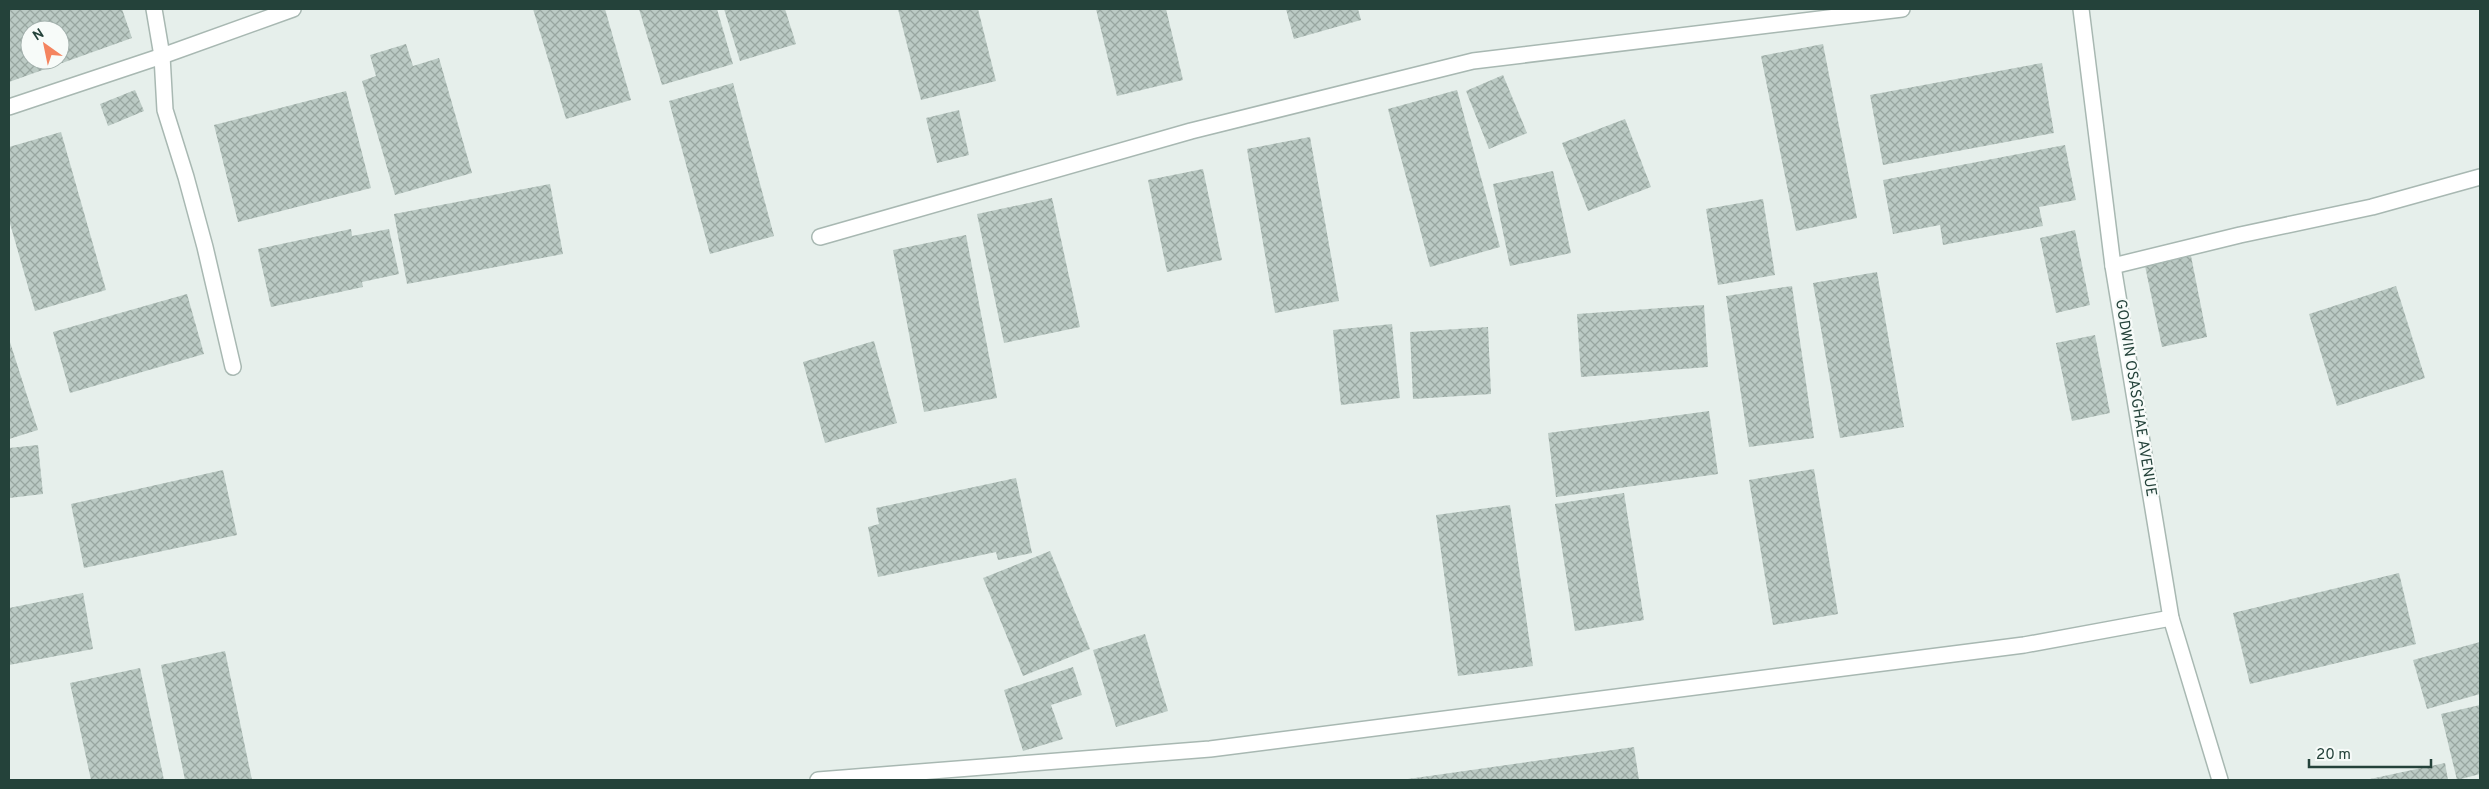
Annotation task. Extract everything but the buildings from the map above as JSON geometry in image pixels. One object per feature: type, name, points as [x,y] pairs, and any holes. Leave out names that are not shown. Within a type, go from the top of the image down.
[{"type":"street","points":[[154,9],[162,56],[165,110],[203,238],[233,367]]},
{"type":"street","points":[[9,107],[162,56],[293,9]]},
{"type":"street","points":[[820,237],[1191,131],[1473,62],[1902,9]]},
{"type":"street","name":"GODWIN OSASGHAE AVENUE","points":[[2081,9],[2113,266],[2171,618],[2220,780]]},
{"type":"street","points":[[2113,266],[2240,235],[2372,207],[2480,177]]},
{"type":"street","points":[[818,780],[1210,749],[2024,645],[2171,618]]}]
